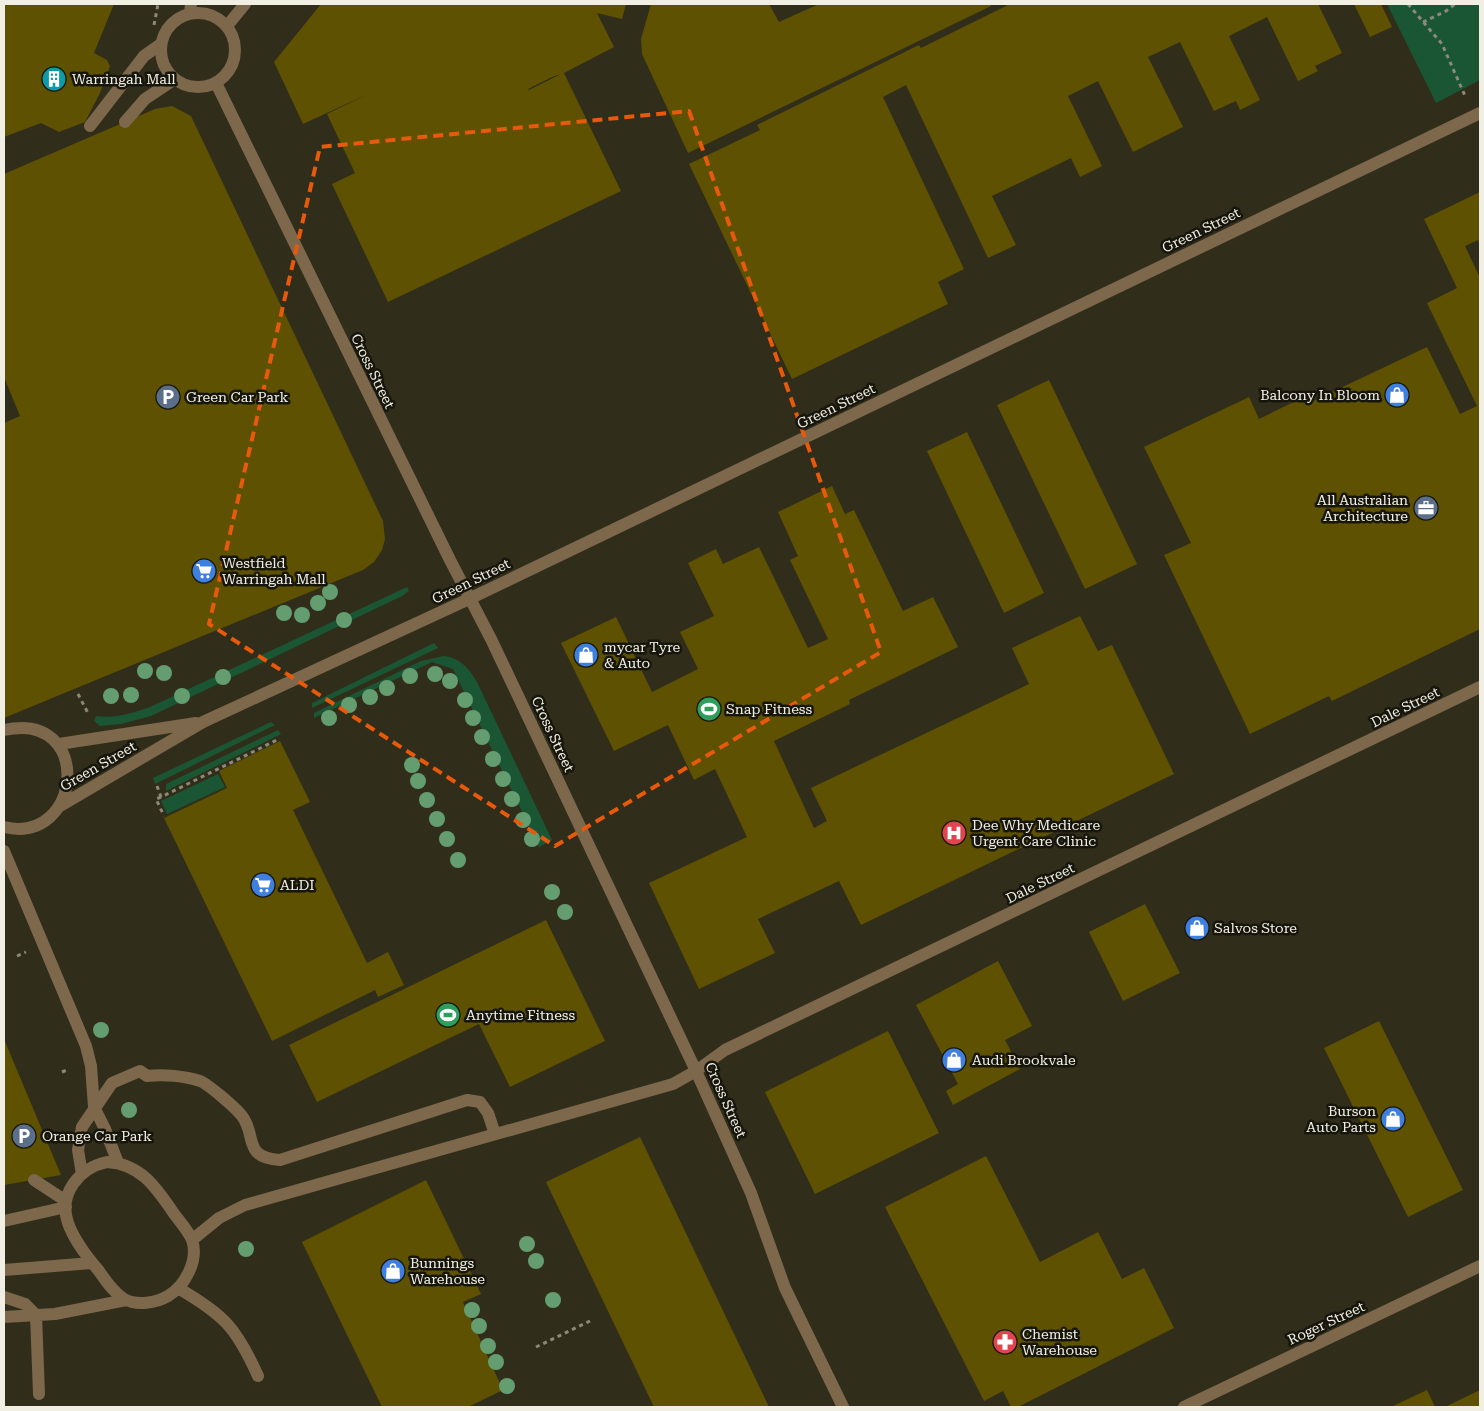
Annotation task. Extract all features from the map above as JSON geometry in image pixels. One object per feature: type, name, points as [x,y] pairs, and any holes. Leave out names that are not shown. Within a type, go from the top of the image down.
[{"type":"street","points":[[226,26],[245,4]]},
{"type":"street","points":[[190,9],[215,17],[226,26],[233,37],[235,55],[231,67],[216,83],[203,86],[186,85],[167,70],[162,58],[161,44],[165,32],[173,22],[190,9]]},
{"type":"street","points":[[90,126],[144,56],[161,44]]},
{"type":"street","points":[[125,122],[145,99],[175,78]]},
{"type":"street","name":"Cross Street","points":[[216,83],[469,599],[491,639],[696,1071],[751,1193],[785,1288],[843,1407]]},
{"type":"street","name":"Green Street","points":[[4,827],[22,828],[36,826],[48,819],[60,806],[203,722],[469,599],[1477,114]]},
{"type":"street","name":"Dale Street","points":[[192,1240],[218,1218],[245,1205],[673,1084],[696,1071],[725,1050],[1480,687]]},
{"type":"street","name":"Green Street","points":[[59,744],[203,722]]},
{"type":"street","points":[[4,730],[19,726],[34,728],[46,733],[59,744],[68,776],[67,790],[60,806]]},
{"type":"street","points":[[4,851],[86,1046],[91,1066],[94,1107],[118,1163]]},
{"type":"street","points":[[82,1174],[78,1150],[82,1127],[112,1083],[140,1071],[147,1076],[159,1074],[202,1082],[242,1116],[256,1152],[265,1159],[280,1160],[467,1100],[480,1102],[488,1112],[495,1134]]},
{"type":"street","points":[[118,1163],[141,1173],[153,1183],[192,1240],[194,1252],[191,1267],[178,1288],[157,1301],[139,1303],[126,1300],[115,1292],[92,1263],[67,1222],[66,1204],[73,1181],[82,1174],[98,1164],[118,1163]]},
{"type":"street","points":[[34,1180],[66,1204]]},
{"type":"street","points":[[4,1220],[66,1204]]},
{"type":"street","points":[[4,1270],[92,1263]]},
{"type":"street","name":"Roger Street","points":[[1184,1407],[1480,1266]]},
{"type":"street","points":[[178,1288],[210,1307],[228,1323],[246,1351],[258,1376]]},
{"type":"street","points":[[4,1297],[25,1304],[36,1315],[39,1394]]},
{"type":"street","points":[[4,1317],[55,1314],[126,1300]]},
{"type":"path","points":[[1408,4],[1442,44],[1477,114]]},
{"type":"path","points":[[1422,22],[1446,11],[1455,4]]},
{"type":"path","points":[[78,694],[89,715]]},
{"type":"path","points":[[164,816],[156,799],[277,740]]},
{"type":"path","points":[[157,786],[162,797]]},
{"type":"path","points":[[62,1072],[67,1070]]},
{"type":"path","points":[[536,1346],[590,1321]]},
{"type":"highlighted area","points":[[689,111],[881,652],[555,846],[209,624],[320,147]]},
{"type":"green space","points":[[1387,4],[1480,4],[1480,80],[1436,103]]},
{"type":"green space","points":[[407,587],[409,591],[402,596],[151,716],[121,724],[100,726],[94,721],[96,716],[117,716],[150,707]]},
{"type":"green space","points":[[434,643],[438,648],[312,708],[312,703]]},
{"type":"green space","points":[[444,656],[464,664],[477,682],[552,840],[539,847],[453,669],[432,662],[314,718],[314,713],[421,661]]},
{"type":"green space","points":[[271,722],[275,725],[155,784],[153,778]]},
{"type":"green space","points":[[278,730],[281,734],[166,791],[166,784]]},
{"type":"green space","points":[[218,774],[225,787],[167,814],[161,801]]},
{"type":"building","name":"Warringah Mall","points":[[4,4],[114,4],[94,53],[107,60],[110,66],[100,93],[85,122],[59,132],[41,123],[4,137]]},
{"type":"building","points":[[321,4],[626,4],[622,19],[597,13],[614,47],[564,73],[621,191],[388,302],[332,184],[355,173],[327,114],[368,94],[303,124],[274,62]],"holes":[[[561,74],[529,90],[528,89]]]},
{"type":"building","points":[[651,4],[769,4],[779,22],[819,4],[990,4],[991,6],[688,153],[642,54],[641,39]]},
{"type":"building","points":[[1010,4],[1318,4],[1342,53],[1315,66],[1318,71],[1298,81],[1267,17],[1229,36],[1260,100],[1240,110],[1236,101],[1214,111],[1180,42],[1148,57],[1183,127],[1133,152],[1098,81],[1068,96],[1102,166],[1080,177],[1071,158],[992,196],[1016,245],[988,258],[906,85],[883,97],[964,269],[938,282],[948,304],[792,379],[689,164],[760,130],[757,125],[919,45],[921,48]]},
{"type":"building","points":[[1354,4],[1381,4],[1392,27],[1370,37]]},
{"type":"building","name":"Green Car Park","points":[[172,106],[191,116],[383,521],[385,539],[382,550],[374,562],[363,570],[4,718],[4,423],[20,416],[4,377],[4,174],[155,109]]},
{"type":"building","points":[[1480,192],[1480,245],[1478,240],[1465,246],[1480,278],[1480,629],[1332,701],[1329,696],[1250,734],[1164,555],[1191,543],[1144,447],[1249,397],[1259,419],[1308,395],[1311,402],[1427,347],[1460,414],[1477,406],[1427,303],[1457,288],[1424,219]]},
{"type":"building","points":[[1049,380],[1137,564],[1085,589],[997,405]]},
{"type":"building","points":[[967,432],[1044,593],[1004,613],[927,451]]},
{"type":"building","points":[[832,486],[845,514],[854,510],[903,611],[933,597],[958,647],[849,700],[850,704],[774,741],[814,828],[827,821],[811,788],[1029,684],[1012,648],[1080,616],[1098,651],[1112,645],[1174,774],[861,925],[839,881],[758,919],[775,953],[699,989],[649,883],[747,837],[715,769],[694,780],[668,725],[614,751],[561,643],[616,617],[652,692],[698,669],[680,632],[714,616],[688,563],[716,549],[723,564],[759,547],[808,648],[828,639],[790,560],[798,556],[778,512]]},
{"type":"building","name":"ALDI","points":[[280,741],[310,802],[293,810],[367,963],[388,952],[404,985],[378,997],[375,990],[272,1041],[164,818],[227,788],[219,771]]},
{"type":"building","points":[[1145,904],[1180,973],[1123,1001],[1089,932]]},
{"type":"building","points":[[546,920],[605,1041],[510,1087],[479,1024],[317,1102],[289,1045]]},
{"type":"building","points":[[998,961],[1032,1026],[1005,1040],[1020,1069],[953,1105],[946,1091],[958,1084],[916,1005]]},
{"type":"building","name":"Burson Auto Parts","points":[[1379,1021],[1463,1190],[1408,1217],[1324,1048]]},
{"type":"building","points":[[888,1031],[939,1133],[815,1194],[765,1092]]},
{"type":"building","name":"Orange Car Park","points":[[4,1039],[61,1175],[4,1185]]},
{"type":"building","points":[[640,1137],[769,1407],[654,1407],[546,1182]]},
{"type":"building","points":[[986,1156],[1040,1262],[1098,1232],[1122,1279],[1144,1268],[1174,1328],[1018,1407],[1011,1407],[1003,1391],[984,1401],[885,1207]]},
{"type":"building","name":"Bunnings Warehouse","points":[[426,1180],[481,1294],[463,1302],[503,1390],[468,1407],[382,1407],[302,1242]]},
{"type":"building","points":[[1427,1390],[1435,1407],[1391,1407]]},
{"type":"building","points":[[1480,1390],[1480,1407],[1445,1407]]},
{"type":"place","name":"Warringah Mall","points":[[54,79]]},
{"type":"place","name":"Balcony In Bloom","points":[[1397,395]]},
{"type":"place","name":"Green Car Park","points":[[168,397]]},
{"type":"place","name":"All Australian Architecture","points":[[1426,508]]},
{"type":"place","name":"Westfield Warringah Mall","points":[[204,571]]},
{"type":"place","name":"mycar Tyre & Auto","points":[[586,655]]},
{"type":"place","name":"Snap Fitness","points":[[709,709]]},
{"type":"place","name":"Dee Why Medicare Urgent Care Clinic","points":[[954,833]]},
{"type":"place","name":"ALDI","points":[[263,885]]},
{"type":"place","name":"Salvos Store","points":[[1197,928]]},
{"type":"place","name":"Anytime Fitness","points":[[448,1015]]},
{"type":"place","name":"Audi Brookvale","points":[[954,1060]]},
{"type":"place","name":"Burson Auto Parts","points":[[1393,1119]]},
{"type":"place","name":"Orange Car Park","points":[[24,1136]]},
{"type":"place","name":"Bunnings Warehouse","points":[[393,1271]]},
{"type":"place","name":"Chemist Warehouse","points":[[1005,1342]]}]
